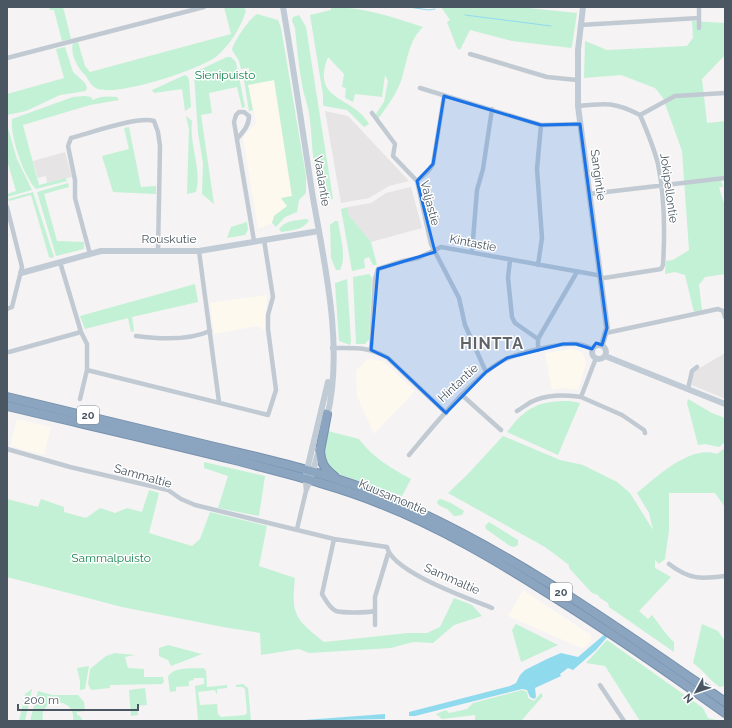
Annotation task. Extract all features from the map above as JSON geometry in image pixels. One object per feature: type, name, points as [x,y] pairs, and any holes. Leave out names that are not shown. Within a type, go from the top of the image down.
[{"type":"highway","name":"Kuusamontie","points":[[7,397],[309,475],[409,516],[482,553],[593,622],[656,663],[725,713]]},
{"type":"highway","name":"Kuusamontie","points":[[7,406],[309,475],[338,480],[388,498],[431,517],[501,555],[597,614],[725,702]]},
{"type":"highway","points":[[327,414],[320,451],[321,457],[324,468],[338,480]]},
{"type":"street","points":[[7,58],[204,7]]},
{"type":"street","name":"Vaalantie","points":[[283,7],[330,300],[332,348],[331,396],[309,475]]},
{"type":"street","name":"Sangintie","points":[[583,7],[580,25],[577,80],[578,106],[606,333],[602,345]]},
{"type":"street","points":[[698,7],[699,28]]},
{"type":"street","points":[[580,25],[699,18]]},
{"type":"street","points":[[470,54],[547,77],[577,80]]},
{"type":"street","points":[[420,88],[541,125],[580,124]]},
{"type":"street","points":[[578,106],[611,103],[622,106],[640,115],[675,96],[725,93]]},
{"type":"street","points":[[416,180],[429,170],[433,164],[444,96]]},
{"type":"street","points":[[472,252],[477,190],[483,170],[492,109]]},
{"type":"street","points":[[237,139],[246,128],[249,121],[249,116],[244,112],[239,112],[236,115],[234,122],[254,241]]},
{"type":"street","name":"Valjastie","points":[[372,113],[395,144],[394,156],[416,180],[428,233],[434,250],[459,298],[465,324],[486,372]]},
{"type":"street","name":"Jokipellontie","points":[[600,277],[604,278],[661,269],[665,225],[661,186],[658,165],[640,115]]},
{"type":"street","points":[[90,254],[75,198],[75,180],[68,146],[71,138],[127,123],[150,119],[154,121],[158,132],[160,146],[158,251]]},
{"type":"street","points":[[538,265],[542,238],[538,169],[541,125]]},
{"type":"street","points":[[589,194],[725,178]]},
{"type":"street","points":[[7,207],[22,265],[12,307],[7,308]]},
{"type":"street","name":"Rouskutie","points":[[21,273],[90,254],[114,250],[199,251],[254,241],[319,232]]},
{"type":"street","points":[[87,370],[268,415],[276,390],[268,329],[268,315],[273,297],[264,240]]},
{"type":"street","name":"Kintastie","points":[[371,350],[375,279],[378,270],[396,263],[418,258],[441,247],[600,277]]},
{"type":"street","points":[[199,251],[219,402]]},
{"type":"street","points":[[510,260],[508,278],[512,317],[515,323],[538,339]]},
{"type":"street","points":[[60,262],[81,332],[87,344],[87,370],[80,399]]},
{"type":"street","points":[[538,350],[538,339],[577,272]]},
{"type":"street","points":[[606,333],[718,309],[723,311],[725,317]]},
{"type":"street","points":[[136,336],[168,338],[188,337],[210,331]]},
{"type":"street","points":[[9,352],[81,332]]},
{"type":"street","name":"Hintantie","points":[[332,348],[371,350],[388,358],[446,413],[486,372],[507,358],[563,344],[576,344],[592,349]]},
{"type":"street","points":[[596,358],[592,354],[592,349],[596,345],[602,345],[606,350],[605,356]]},
{"type":"street","points":[[596,358],[605,356],[725,404]]},
{"type":"street","name":"Vaalantie","points":[[309,475],[326,398],[332,358]]},
{"type":"street","points":[[581,397],[596,358]]},
{"type":"street","points":[[688,388],[692,371],[697,367]]},
{"type":"street","points":[[517,410],[530,402],[551,396],[562,394],[581,397],[622,415],[646,433]]},
{"type":"street","points":[[462,396],[501,430]]},
{"type":"street","points":[[409,455],[446,413]]},
{"type":"street","name":"Sammaltie","points":[[7,449],[70,467],[168,490],[181,499],[195,505],[334,539],[386,547],[388,554],[393,560],[428,582],[492,608]]},
{"type":"street","points":[[296,530],[309,475]]},
{"type":"street","points":[[334,539],[322,594],[326,603],[335,610],[367,613],[374,611]]},
{"type":"street","points":[[375,624],[374,611],[377,587],[388,554]]},
{"type":"street","points":[[669,564],[676,569],[699,579],[725,576]]},
{"type":"street","points":[[600,685],[624,721]]},
{"type":"highlighted area","points":[[444,96],[541,125],[580,124],[607,328],[602,345],[596,343],[592,349],[576,344],[563,344],[507,358],[486,372],[446,413],[388,358],[371,350],[378,269],[435,252],[417,181],[433,164]]},
{"type":"shaded area","points":[[274,80],[292,197],[281,199],[287,206],[274,216],[272,223],[258,229],[243,137],[256,123],[248,85]]},
{"type":"shaded area","points":[[325,111],[348,116],[409,181],[389,186],[369,198],[341,203]]},
{"type":"shaded area","points":[[65,152],[72,177],[47,183],[46,176],[38,178],[33,161]]},
{"type":"shaded area","points":[[411,187],[422,228],[371,242],[348,214],[348,207],[371,203],[386,193]]},
{"type":"shaded area","points":[[267,295],[265,331],[258,326],[214,334],[210,303]]},
{"type":"shaded area","points":[[573,349],[581,352],[585,358],[586,364],[578,390],[562,388],[552,390],[545,353]]},
{"type":"shaded area","points":[[725,353],[725,399],[692,385],[693,372]]},
{"type":"shaded area","points":[[367,359],[383,361],[415,391],[374,434],[357,396],[356,371]]},
{"type":"shaded area","points":[[17,419],[51,427],[44,455],[10,446]]},
{"type":"shaded area","points":[[523,590],[591,635],[591,641],[585,648],[581,648],[508,616]]},
{"type":"green space","points":[[49,7],[63,7],[71,39],[62,41],[54,10],[50,10]]},
{"type":"green space","points":[[224,7],[244,7],[246,11],[231,41],[222,52],[208,62],[159,80],[123,89],[98,89],[79,68],[72,51],[73,43],[78,42],[85,66],[90,72],[231,34]]},
{"type":"green space","points":[[331,7],[343,7],[389,16],[423,27],[418,32],[412,44],[398,89],[378,119],[375,115],[384,102],[388,81],[385,75],[382,97],[355,94],[353,102],[345,98],[346,88],[342,87],[344,74],[328,57],[324,72],[325,83],[329,91],[362,115],[369,124],[364,127],[347,110],[324,106],[323,104],[323,95],[310,15],[331,10]]},
{"type":"green space","points":[[441,7],[519,7],[577,13],[572,46],[571,48],[512,41],[470,30],[460,50],[457,48],[447,22],[450,20]]},
{"type":"green space","points":[[257,14],[278,20],[281,28],[306,176],[306,193],[299,200],[297,212],[285,217],[276,227],[272,223],[274,216],[287,206],[281,198],[292,196],[274,80],[248,85],[253,110],[249,111],[243,74],[249,73],[249,68],[241,69],[239,61],[232,50],[242,30]]},
{"type":"green space","points":[[299,15],[306,27],[333,199],[330,199],[323,190],[315,169],[309,111],[300,75],[295,28],[292,21],[293,17]]},
{"type":"green space","points":[[692,21],[725,23],[725,55],[702,79],[707,123],[725,121],[725,176],[720,177],[723,187],[719,187],[725,207],[725,274],[705,277],[699,285],[702,310],[694,312],[685,275],[675,272],[665,274],[666,261],[673,260],[689,250],[682,151],[663,98],[655,88],[621,75],[584,78],[585,41],[607,50],[687,46],[693,38]]},
{"type":"green space","points":[[65,47],[73,72],[85,83],[87,87],[86,91],[60,95],[26,111],[7,115],[7,94],[64,78],[56,49]]},
{"type":"green space","name":"Sienipuisto","points":[[227,57],[231,57],[236,62],[245,107],[242,108],[237,87],[209,93],[212,113],[201,115],[214,204],[202,194],[203,163],[198,133],[194,75],[195,72]]},
{"type":"green space","points":[[185,75],[189,80],[191,107],[185,111],[182,89],[154,93],[152,90]]},
{"type":"green space","points":[[107,96],[117,97],[119,100],[90,105],[23,125],[39,185],[66,178],[67,181],[36,189],[27,176],[19,156],[13,136],[12,119],[73,97],[91,97],[93,100]]},
{"type":"green space","points":[[186,116],[192,121],[192,139],[197,165],[196,192],[187,194],[189,129]]},
{"type":"green space","points":[[7,125],[17,159],[32,190],[7,197],[7,194],[16,191],[7,160]]},
{"type":"green space","points":[[129,127],[141,187],[156,186],[156,194],[113,192],[102,156],[129,149],[124,128]]},
{"type":"green space","points":[[68,183],[69,187],[44,194],[57,241],[84,242],[84,249],[56,256],[37,192]]},
{"type":"green space","points":[[33,192],[54,257],[51,258],[49,257],[31,195],[9,201],[8,199]]},
{"type":"green space","points":[[348,207],[348,214],[371,242],[377,265],[373,265],[369,257],[364,259],[365,268],[352,271],[341,209]]},
{"type":"green space","points":[[306,219],[309,220],[301,228],[282,232],[279,230],[287,223]]},
{"type":"green space","points":[[335,221],[338,221],[343,253],[340,270],[336,270],[331,258],[330,225]]},
{"type":"green space","points":[[247,222],[248,230],[245,235],[227,238],[231,227]]},
{"type":"green space","points":[[369,274],[372,278],[369,339],[365,344],[356,344],[353,277]]},
{"type":"green space","points":[[347,279],[350,345],[339,341],[335,283]]},
{"type":"green space","points":[[195,284],[198,302],[132,317],[134,331],[131,332],[128,318],[85,329],[80,316]]},
{"type":"green space","points":[[688,399],[712,413],[725,418],[725,442],[719,447],[705,444],[698,445],[687,403]]},
{"type":"green space","points":[[570,401],[580,403],[558,455],[507,432],[520,417],[534,407],[549,402]]},
{"type":"green space","points":[[328,431],[359,439],[370,452],[389,467],[411,479],[402,496],[330,471],[322,453]]},
{"type":"green space","points":[[503,436],[560,460],[583,465],[617,482],[630,493],[653,530],[649,513],[637,493],[664,471],[685,458],[707,452],[717,454],[725,448],[725,514],[724,506],[715,493],[669,493],[669,530],[665,559],[659,564],[655,560],[655,568],[671,577],[639,611],[648,619],[652,615],[665,633],[674,642],[674,652],[609,607],[608,603],[598,595],[592,593],[569,568],[569,565],[545,547],[448,493]]},
{"type":"green space","points":[[204,462],[265,476],[259,516],[218,508],[228,476],[204,468]]},
{"type":"green space","name":"Sammalpuisto","points":[[149,490],[159,493],[149,533],[192,546],[200,539],[210,512],[267,526],[259,566],[295,578],[294,600],[297,615],[307,628],[324,642],[408,633],[427,633],[440,627],[454,598],[472,605],[482,616],[454,625],[433,643],[413,642],[391,648],[309,653],[299,649],[261,655],[260,633],[122,607],[7,577],[7,499],[38,507],[41,499],[64,507],[64,512],[86,518],[100,508],[115,513],[127,508],[142,512]]},
{"type":"green space","points":[[441,499],[464,511],[462,515],[454,516],[447,509],[440,506],[437,503],[438,500]]},
{"type":"green space","points":[[489,522],[518,540],[518,545],[514,547],[510,546],[486,529],[485,526]]},
{"type":"green space","points":[[516,624],[558,645],[521,662],[512,630]]},
{"type":"green space","points":[[702,624],[718,631],[725,641],[725,686],[720,687],[693,663]]},
{"type":"green space","points":[[607,640],[703,708],[708,718],[720,721],[640,721],[605,666],[586,663]]},
{"type":"green space","points":[[168,645],[202,654],[171,666],[168,660],[159,656],[159,648]]},
{"type":"green space","points":[[115,653],[135,655],[125,657],[128,668],[144,669],[144,677],[163,677],[164,682],[162,684],[110,685],[110,688],[91,690],[88,684],[90,669],[106,656]]},
{"type":"green space","points":[[89,666],[85,689],[80,690],[80,681],[77,668]]},
{"type":"green space","points":[[189,668],[204,668],[206,671],[207,687],[227,685],[227,688],[217,689],[217,695],[215,690],[198,692],[200,705],[217,704],[218,714],[221,717],[245,715],[247,713],[245,689],[242,687],[236,687],[236,685],[243,684],[248,688],[251,721],[191,721],[198,720],[195,686],[204,684],[204,678],[194,678],[194,680],[189,681],[189,686],[176,687],[176,691],[170,692],[168,677],[174,671]]},
{"type":"green space","points":[[145,688],[147,705],[137,706],[138,715],[131,716],[129,690]]},
{"type":"green space","points":[[32,689],[25,721],[19,721],[25,694]]},
{"type":"green space","points":[[522,690],[527,692],[528,698],[534,701],[541,693],[543,696],[521,721],[475,721],[475,715],[442,719],[436,714],[446,710],[449,713],[467,709],[473,703]]},
{"type":"green space","points":[[38,691],[52,695],[78,695],[84,702],[85,711],[77,712],[77,715],[80,716],[83,721],[73,721],[73,713],[69,707],[64,703],[58,702],[51,703],[46,707],[43,713],[43,721],[30,721]]},
{"type":"water","points":[[605,634],[608,636],[596,650],[573,670],[568,668],[560,674],[561,676],[535,688],[536,697],[534,699],[530,697],[527,690],[522,689],[415,716],[409,716],[409,712],[510,686],[516,683],[520,675],[525,670],[561,653],[578,657]]},
{"type":"water","points":[[385,714],[385,719],[291,721]]},
{"type":"waterway","points":[[408,7],[429,10],[435,9]]},
{"type":"waterway","points":[[465,15],[551,26]]},
{"type":"district","name":"HINTTA","points":[[492,343]]}]
